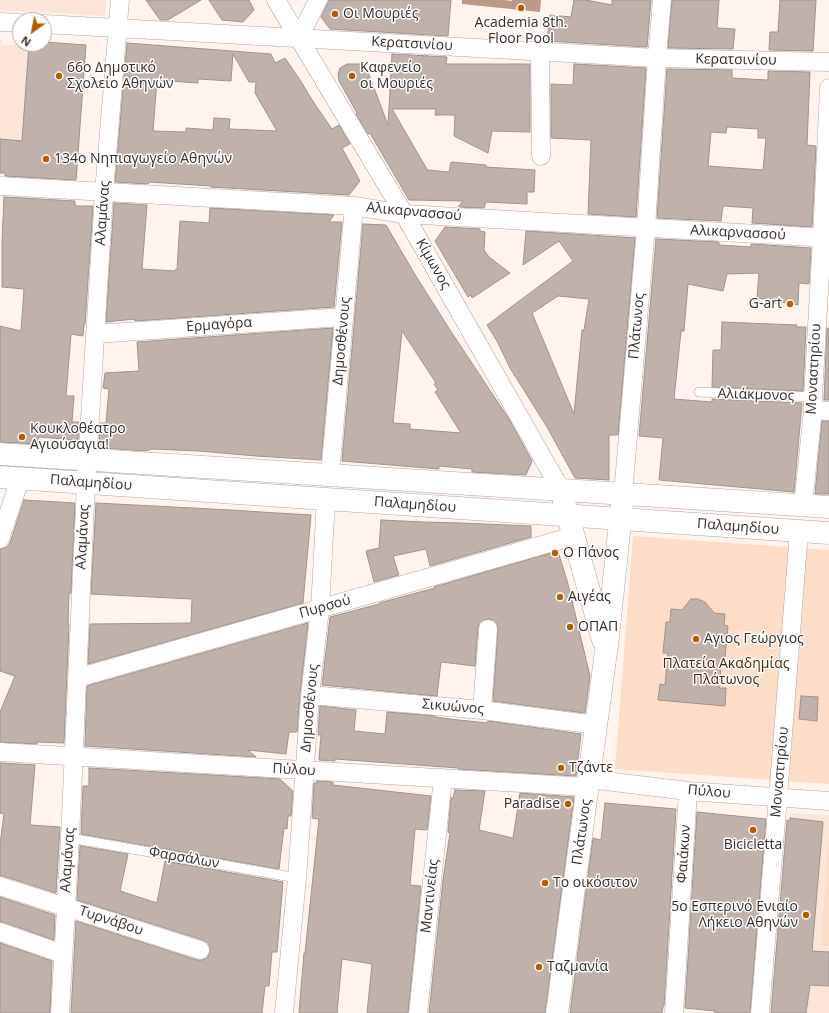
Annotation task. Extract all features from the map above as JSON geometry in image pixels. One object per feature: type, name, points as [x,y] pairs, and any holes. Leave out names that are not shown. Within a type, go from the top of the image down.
[{"type":"street","name":"Αλαμάνας","points":[[60,1013],[74,757],[86,483],[104,193],[120,0]]},
{"type":"street","name":"Κίμωνος","points":[[276,0],[404,214],[561,490]]},
{"type":"street","points":[[299,38],[318,0]]},
{"type":"street","name":"Πλάτωνος","points":[[557,1013],[606,651],[623,494],[646,227],[662,0]]},
{"type":"street","points":[[0,22],[12,23]]},
{"type":"street","name":"Κερατσινίου","points":[[52,24],[657,58],[829,62]]},
{"type":"street","points":[[540,52],[541,156]]},
{"type":"street","name":"Μοναστηρίου","points":[[803,506],[818,406],[829,88]]},
{"type":"street","name":"Αλικαρνασσού","points":[[0,186],[354,206],[404,214],[825,238]]},
{"type":"street","name":"Δημοσθένους","points":[[330,475],[354,206]]},
{"type":"street","name":"Ερμαγόρα","points":[[95,334],[344,317]]},
{"type":"street","name":"Παλαμηδίου","points":[[0,454],[829,507]]},
{"type":"street","points":[[0,539],[10,478]]},
{"type":"street","name":"Παλαμηδίου","points":[[10,478],[326,499],[571,526],[620,519],[829,533]]},
{"type":"street","name":"Πλάτωνος","points":[[561,490],[606,651]]},
{"type":"street","name":"Δημοσθένους","points":[[284,1013],[297,878],[310,695],[320,609],[326,499]]},
{"type":"street","name":"Πυρσού","points":[[77,678],[320,609],[571,526]]},
{"type":"street","name":"Μοναστηρίου","points":[[760,1013],[799,531]]},
{"type":"street","points":[[482,710],[488,629]]},
{"type":"street","name":"Σικυώνος","points":[[310,695],[482,710],[596,725]]},
{"type":"street","name":"Πύλου","points":[[0,752],[443,778],[588,783],[829,801]]},
{"type":"street","name":"Μαντινείας","points":[[418,1013],[443,778]]},
{"type":"street","name":"Φαιάκων","points":[[674,1013],[688,791]]},
{"type":"street","name":"Τυρνάβου","points":[[0,886],[200,950]]},
{"type":"street","points":[[0,932],[63,954]]},
{"type":"lane","name":"Αλιάκμονος","points":[[699,392],[818,406]]},
{"type":"lane","name":"Φαρσάλων","points":[[70,838],[297,878]]},
{"type":"shaded area","points":[[0,0],[106,0],[105,16],[0,10]]},
{"type":"shaded area","name":"Academia 8th. Floor Pool","points":[[462,0],[541,0],[540,12],[462,4]]},
{"type":"shaded area","points":[[0,39],[2,41],[2,45],[12,45],[12,52],[52,52],[52,43],[86,45],[85,69],[81,69],[81,77],[84,78],[82,113],[79,112],[78,121],[81,121],[77,179],[0,173]]},
{"type":"shaded area","name":"5ο Εσπερινό Ενιαίο Λήκειο Αθηνών","points":[[790,813],[829,815],[829,1013],[774,1013]]},
{"type":"green space","name":"Πλατεία Ακαδημίας Πλάτωνος","points":[[633,536],[829,550],[829,784],[615,769]]},
{"type":"green space","points":[[829,837],[829,946],[821,945]]},
{"type":"building","points":[[146,0],[201,0],[168,20],[160,20]]},
{"type":"building","points":[[209,0],[249,0],[254,10],[243,22],[222,20]]},
{"type":"building","points":[[329,0],[451,0],[448,36],[330,29],[321,17]]},
{"type":"building","points":[[574,0],[586,0],[612,5],[612,0],[651,0],[647,47],[547,41],[550,15],[571,17]]},
{"type":"building","points":[[672,0],[719,0],[717,28],[735,29],[733,49],[668,48]]},
{"type":"building","points":[[780,0],[816,0],[813,51],[769,50],[770,32],[778,32]]},
{"type":"building","points":[[52,43],[86,45],[76,180],[5,176],[5,173],[0,173],[0,139],[22,141],[28,52],[52,52]]},
{"type":"building","points":[[127,43],[271,54],[275,63],[285,58],[332,129],[339,125],[350,144],[342,148],[360,181],[349,195],[149,182],[148,184],[115,182]],"holes":[[[233,54],[249,82],[256,82],[255,93],[277,131],[229,129],[230,119],[214,118],[213,130],[186,128],[186,132],[153,131],[157,80],[198,83],[198,79],[231,81]]]},
{"type":"building","points":[[392,54],[447,57],[446,64],[530,64],[530,132],[492,131],[488,153],[454,136],[455,115],[435,115],[436,109],[392,109],[428,171],[449,172],[451,162],[486,165],[486,167],[535,170],[534,192],[527,192],[527,204],[486,202],[484,208],[458,207],[463,201],[409,200],[370,133],[368,134],[356,114],[357,113],[339,81],[338,74],[340,68],[347,64],[365,64],[388,125]]},
{"type":"building","points":[[574,64],[646,68],[636,217],[588,214],[591,140],[551,138],[551,84],[573,85]]},
{"type":"building","points":[[667,69],[732,70],[732,78],[768,80],[768,71],[810,72],[807,145],[816,146],[812,227],[752,223],[753,208],[723,206],[721,221],[657,218]],"holes":[[[727,127],[758,129],[758,138],[766,138],[763,170],[708,166],[711,132],[726,133]]]},
{"type":"building","points":[[4,197],[75,201],[75,206],[93,206],[85,324],[83,336],[71,334],[66,396],[74,396],[72,422],[79,422],[78,440],[39,437],[37,444],[0,442],[0,326],[21,331],[24,289],[2,287]]},
{"type":"building","points":[[114,203],[147,205],[142,269],[175,271],[176,269],[177,270],[180,221],[209,223],[210,208],[334,215],[329,222],[342,222],[334,307],[106,322]]},
{"type":"building","points":[[363,224],[386,225],[450,330],[509,419],[532,461],[526,475],[472,472],[472,469],[439,466],[439,469],[342,461]],"holes":[[[402,331],[436,383],[434,384],[438,390],[435,392],[461,433],[410,429],[410,424],[393,423]]]},
{"type":"building","points":[[445,227],[480,229],[480,231],[485,232],[484,250],[489,257],[510,273],[472,298],[471,295],[468,297],[435,241]]},
{"type":"building","points":[[526,231],[635,238],[618,435],[609,435],[609,480],[575,478],[547,427],[510,368],[497,341],[487,325],[573,261],[559,241],[523,265]],"holes":[[[558,296],[589,299],[584,330],[582,330],[574,414],[532,313]]]},
{"type":"building","points":[[656,239],[719,242],[719,245],[751,247],[751,244],[811,248],[809,284],[799,283],[798,305],[757,298],[759,273],[727,274],[723,291],[688,284],[684,331],[681,331],[674,399],[712,402],[712,399],[802,403],[794,492],[659,480],[663,438],[639,436]]},
{"type":"building","points":[[722,322],[797,325],[796,327],[806,327],[803,391],[712,387],[713,350],[721,350]]},
{"type":"building","points":[[333,328],[321,460],[199,451],[152,449],[146,451],[104,448],[99,445],[100,423],[106,423],[109,389],[103,388],[105,373],[139,371],[137,342]]},
{"type":"building","points":[[827,328],[829,329],[829,400],[824,400]]},
{"type":"building","points":[[822,421],[829,421],[829,494],[815,494]]},
{"type":"building","points":[[24,500],[75,503],[71,593],[69,593],[64,743],[37,742],[37,744],[0,742],[0,712],[15,676],[0,671],[0,549],[7,547],[10,543]]},
{"type":"building","points":[[96,503],[311,515],[303,603],[88,664],[90,624],[191,623],[192,599],[91,594]]},
{"type":"building","points":[[381,520],[531,526],[531,537],[430,566],[426,549],[393,556],[399,575],[374,582],[366,551],[379,548]]},
{"type":"building","points":[[558,551],[568,584],[590,676],[585,713],[493,701],[498,630],[497,624],[494,620],[489,619],[483,620],[479,623],[475,666],[441,662],[437,696],[322,685],[330,617],[435,588],[434,587]]},
{"type":"building","name":"Αγιος Γεώργιος","points":[[691,599],[698,599],[705,602],[714,613],[725,614],[724,625],[728,626],[725,657],[722,656],[719,688],[726,688],[725,706],[658,700],[660,684],[665,685],[668,653],[663,653],[666,622],[670,622],[671,609],[682,610]]},
{"type":"building","points":[[308,623],[297,732],[289,732],[286,754],[248,750],[256,757],[85,746],[87,686]]},
{"type":"building","points":[[801,696],[818,697],[817,721],[799,719]]},
{"type":"building","points":[[320,706],[356,710],[354,731],[385,734],[387,712],[435,716],[487,723],[488,721],[581,734],[576,776],[458,769],[335,759],[335,761],[319,760],[321,735],[318,735]]},
{"type":"building","points":[[0,763],[35,765],[30,825],[60,827],[56,893],[0,876],[0,844],[4,814],[0,813]]},
{"type":"building","points":[[89,768],[280,779],[293,791],[291,816],[288,816],[287,829],[284,828],[279,869],[81,834],[83,786],[89,786]]},
{"type":"building","points":[[317,781],[333,782],[333,785],[431,796],[427,830],[415,829],[410,885],[421,886],[408,1013],[367,1013],[372,964],[342,959],[337,1013],[299,1013],[319,819],[312,818],[314,783],[317,783]]},
{"type":"building","points":[[455,790],[485,791],[479,830],[513,838],[520,793],[574,797],[545,1013],[429,1013],[443,880],[450,833],[448,832],[451,798],[453,798]]},
{"type":"building","points":[[605,803],[676,809],[664,1006],[662,1013],[570,1013],[593,838],[601,840]]},
{"type":"building","points":[[697,812],[766,819],[750,1013],[714,1013],[715,1011],[685,1008]]},
{"type":"building","name":"5ο Εσπερινό Ενιαίο Λήκειο Αθηνών","points":[[790,818],[823,822],[812,951],[829,952],[829,986],[810,985],[806,1013],[771,1013],[787,820],[790,821]]},
{"type":"building","points":[[80,846],[128,854],[120,891],[157,903],[165,861],[283,882],[277,952],[272,952],[269,986],[265,986],[262,1013],[71,1013],[76,921],[197,960],[207,958],[210,953],[208,943],[203,940],[77,900]]},
{"type":"building","points":[[0,897],[55,915],[54,940],[0,922]]},
{"type":"building","points":[[0,943],[52,961],[50,1013],[0,1013]]},
{"type":"place","name":"Academia 8th. Floor Pool","points":[[521,8]]},
{"type":"place","name":"Οι Μουριές","points":[[335,14]]},
{"type":"place","name":"66ο Δημοτικό Σχολείο Αθηνών","points":[[59,76]]},
{"type":"place","name":"Καφενείο οι Μουριές","points":[[352,76]]},
{"type":"place","name":"134ο Νηπιαγωγείο Αθηνών","points":[[46,159]]},
{"type":"place","name":"G-art","points":[[790,304]]},
{"type":"place","name":"Κουκλοθέατρο Αγιούσαγια!","points":[[22,437]]},
{"type":"place","name":"Ο Πάνος","points":[[555,553]]},
{"type":"place","name":"Αιγέας","points":[[560,597]]},
{"type":"place","name":"ΟΠΑΠ","points":[[570,627]]},
{"type":"place","name":"Αγιος Γεώργιος","points":[[696,639]]},
{"type":"place","name":"Τζάντε","points":[[561,768]]},
{"type":"place","name":"Paradise","points":[[568,804]]},
{"type":"place","name":"Bicicletta","points":[[753,830]]},
{"type":"place","name":"Το οικόσιτον","points":[[545,883]]},
{"type":"place","name":"5ο Εσπερινό Ενιαίο Λήκειο Αθηνών","points":[[806,915]]},
{"type":"place","name":"Ταζμανία","points":[[539,967]]}]
